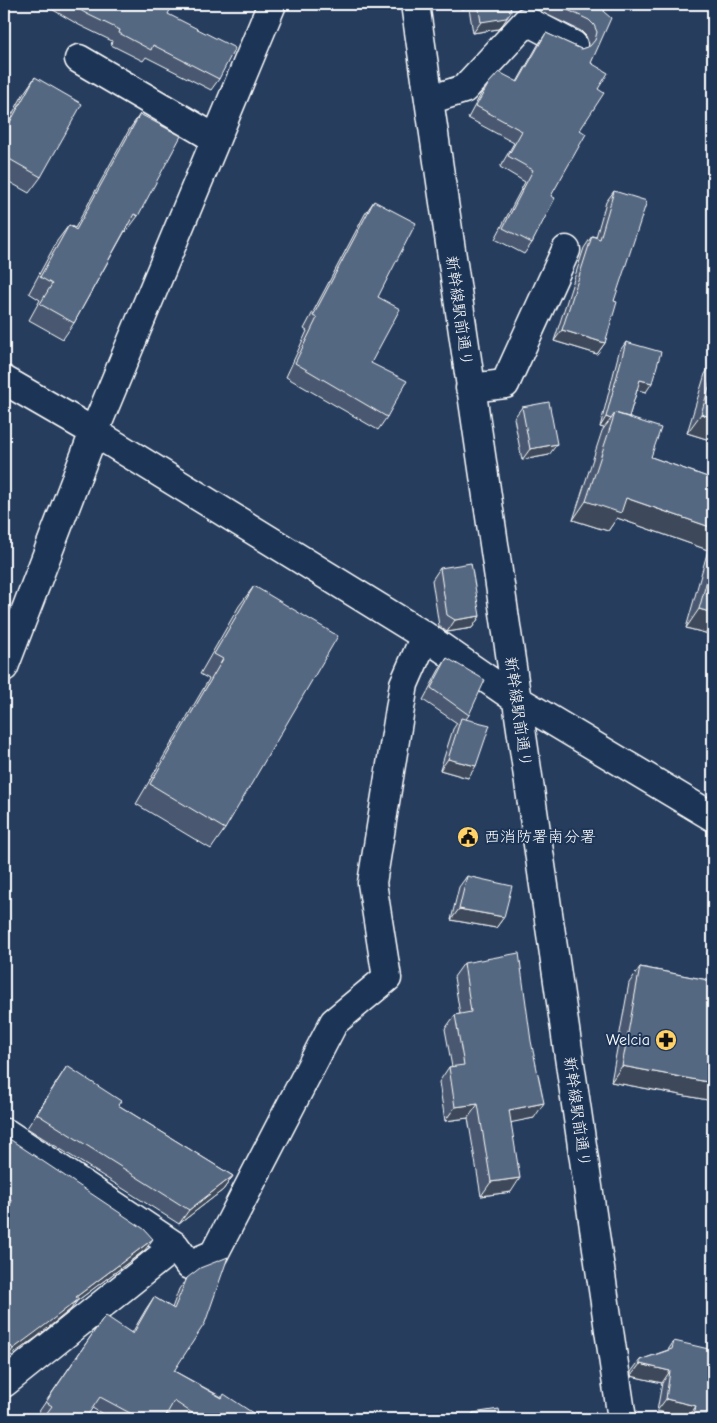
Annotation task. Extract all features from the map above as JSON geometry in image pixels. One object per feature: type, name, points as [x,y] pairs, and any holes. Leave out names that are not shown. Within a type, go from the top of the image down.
[{"type":"street","points":[[4,667],[94,432],[272,4]]},
{"type":"street","name":"新幹線駅前通り","points":[[415,4],[622,1419]]},
{"type":"street","points":[[429,100],[464,88],[527,22],[573,45]]},
{"type":"street","points":[[79,59],[216,139]]},
{"type":"street","points":[[470,388],[506,384],[566,250]]},
{"type":"street","points":[[4,380],[94,432],[425,636],[516,699],[713,817]]},
{"type":"street","points":[[4,1135],[6,1133],[175,1246],[190,1265],[214,1254],[334,1022],[387,978],[372,883],[404,684],[425,636]]},
{"type":"street","points":[[4,1383],[175,1246]]},
{"type":"building","points":[[70,4],[158,4],[170,10],[168,14],[235,48],[219,79],[153,45],[151,50],[119,33],[120,30]]},
{"type":"building","points":[[478,4],[510,4],[511,12],[506,18],[481,22]]},
{"type":"building","points":[[555,4],[607,4],[604,12],[611,18],[591,63],[608,73],[598,89],[604,93],[580,130],[586,134],[551,196],[555,198],[532,243],[503,228],[533,170],[508,156],[522,131],[476,106],[489,83],[499,72],[518,82],[546,33],[581,49],[590,46],[595,40],[597,32],[589,20]]},
{"type":"building","points":[[35,77],[82,104],[41,177],[4,156],[4,133]]},
{"type":"building","points":[[140,114],[181,136],[138,216],[134,214],[74,323],[40,304],[52,284],[40,277],[69,225],[76,230]]},
{"type":"building","points":[[614,191],[647,201],[614,301],[617,302],[605,343],[562,330],[592,236],[600,239]]},
{"type":"building","points":[[374,201],[416,223],[378,297],[400,309],[371,363],[407,381],[387,417],[295,363],[317,318],[313,316]]},
{"type":"building","points":[[626,342],[661,352],[652,383],[640,380],[629,417],[615,413],[611,419],[606,417]]},
{"type":"building","points":[[713,373],[713,418],[701,414]]},
{"type":"building","points":[[549,402],[557,444],[530,449],[522,407]]},
{"type":"building","points":[[615,413],[661,428],[651,457],[713,479],[713,528],[626,498],[621,513],[586,501]]},
{"type":"building","points":[[713,559],[713,613],[699,609]]},
{"type":"building","points":[[471,563],[480,616],[455,620],[447,615],[440,568]]},
{"type":"building","points":[[254,586],[338,636],[225,829],[150,784],[223,659],[214,654]]},
{"type":"building","points":[[447,658],[485,680],[469,715],[431,688]]},
{"type":"building","points":[[461,718],[490,725],[476,766],[448,759]]},
{"type":"building","points":[[467,876],[512,886],[504,917],[459,909]]},
{"type":"building","points":[[519,953],[531,1041],[544,1103],[509,1110],[520,1178],[491,1182],[478,1104],[455,1107],[449,1067],[464,1065],[455,1015],[471,1012],[464,963]]},
{"type":"building","name":"Welcia","points":[[640,967],[713,981],[713,1083],[622,1066]]},
{"type":"building","points":[[67,1066],[121,1101],[118,1105],[233,1176],[189,1210],[37,1114]]},
{"type":"building","points":[[4,1137],[144,1229],[153,1239],[76,1297],[79,1299],[44,1326],[13,1349],[11,1346],[4,1353],[4,1208],[12,1202],[4,1191]]},
{"type":"building","points":[[228,1257],[205,1323],[174,1371],[222,1398],[224,1394],[262,1419],[201,1419],[174,1401],[164,1419],[141,1419],[100,1397],[85,1419],[43,1418],[52,1406],[46,1402],[106,1316],[133,1334],[154,1297],[174,1309],[187,1278],[200,1268]]},
{"type":"building","points":[[674,1341],[713,1350],[713,1419],[693,1419],[696,1406],[666,1399],[670,1371],[640,1364],[640,1360],[672,1349]]},
{"type":"building","points":[[499,1409],[501,1419],[474,1419],[473,1413]]},
{"type":"place","name":"西消防署南分署","points":[[468,837]]},
{"type":"place","name":"Welcia","points":[[666,1040]]}]
